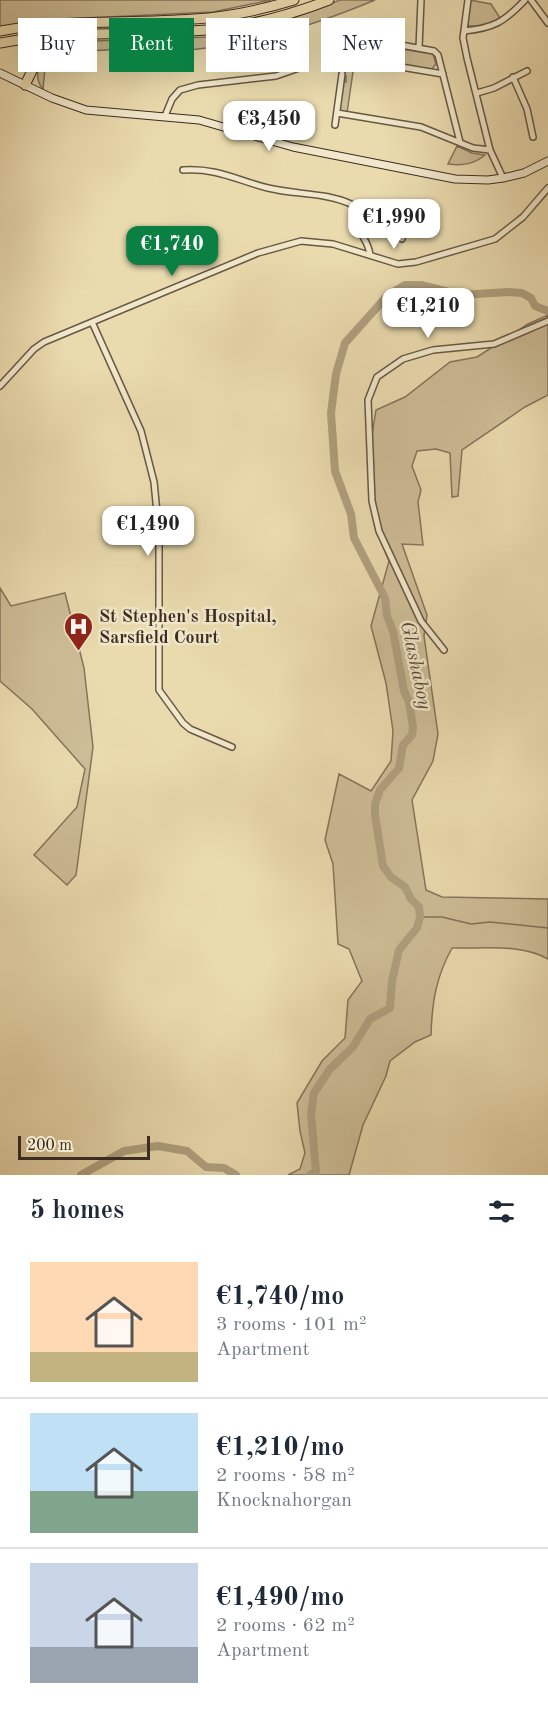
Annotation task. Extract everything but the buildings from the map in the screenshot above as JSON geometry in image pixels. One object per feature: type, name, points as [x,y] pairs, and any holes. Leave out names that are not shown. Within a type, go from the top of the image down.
[{"type":"highway","points":[[0,31],[75,22],[216,17],[294,0]]},
{"type":"highway","points":[[97,34],[224,28],[269,19],[329,0]]},
{"type":"highway","points":[[0,43],[18,41]]},
{"type":"highway","points":[[25,85],[31,72]]},
{"type":"main road","points":[[0,73],[59,101],[86,110],[199,120],[293,147],[434,175],[468,180],[503,178],[524,173],[548,161]]},
{"type":"street","points":[[419,48],[420,0]]},
{"type":"street","points":[[468,0],[464,32],[467,58],[490,150],[503,178]]},
{"type":"street","points":[[464,32],[497,25],[525,0]]},
{"type":"street","points":[[531,0],[548,22]]},
{"type":"street","points":[[405,45],[434,51],[438,55],[460,142]]},
{"type":"street","points":[[405,68],[443,74]]},
{"type":"street","points":[[477,93],[494,88],[527,71]]},
{"type":"street","points":[[165,116],[172,99],[185,88],[276,76],[288,72]]},
{"type":"street","points":[[335,125],[342,74]]},
{"type":"street","points":[[513,77],[527,109],[533,137]]},
{"type":"street","points":[[337,113],[421,127],[473,148],[490,150]]},
{"type":"street","points":[[183,170],[201,169],[220,172],[266,188],[336,199],[362,211],[402,239]]},
{"type":"street","points":[[0,386],[34,349],[44,342],[258,253],[301,241],[333,244],[398,264],[416,262],[495,239],[523,217],[548,188]]},
{"type":"street","points":[[362,211],[357,226],[370,255]]},
{"type":"street","points":[[444,650],[421,621],[379,531],[372,501],[368,400],[377,377],[403,359],[433,350],[494,344],[548,321]]},
{"type":"street","points":[[92,322],[126,392],[141,431],[154,482],[159,533],[159,690],[190,729],[232,747]]},
{"type":"shaded area","points":[[0,0],[271,0],[213,12],[86,18],[18,18],[18,25],[0,27]]},
{"type":"shaded area","points":[[340,0],[375,0],[330,18],[321,18],[321,21],[309,25],[309,18],[293,18]]},
{"type":"shaded area","points":[[470,0],[491,4],[500,18],[488,26],[469,26],[466,22]]},
{"type":"shaded area","points":[[206,37],[206,48],[194,49],[194,38]]},
{"type":"shaded area","points":[[109,40],[109,50],[97,50],[97,41]]},
{"type":"shaded area","points":[[405,49],[433,54],[436,64],[431,70],[405,66]]},
{"type":"shaded area","points":[[38,72],[45,72],[43,89],[38,81]]},
{"type":"shaded area","points":[[340,72],[353,72],[347,113],[338,111],[342,82],[346,82],[346,76]]},
{"type":"shaded area","points":[[457,146],[472,153],[485,155],[468,164],[448,164]]},
{"type":"shaded area","points":[[548,315],[548,395],[525,407],[462,450],[458,496],[452,497],[450,453],[436,449],[417,451],[412,466],[421,490],[418,502],[423,545],[402,544],[427,615],[424,636],[438,734],[433,761],[412,800],[426,890],[442,897],[548,899],[548,959],[513,949],[452,948],[442,969],[436,990],[431,1035],[415,1042],[390,1061],[386,1076],[363,1125],[349,1175],[288,1175],[300,1169],[305,1153],[297,1103],[322,1061],[345,1038],[348,1000],[362,981],[349,949],[338,944],[333,864],[325,840],[339,774],[371,791],[391,761],[393,731],[386,683],[371,626],[389,561],[374,524],[371,495],[371,441],[376,410],[405,397],[450,362],[477,357],[528,324]]},
{"type":"shaded area","points":[[0,588],[11,606],[65,593],[84,668],[93,747],[76,875],[67,885],[34,855],[77,807],[85,769],[32,709],[0,681]]},
{"type":"waterway","name":"Glashaboy","points":[[310,1175],[316,1171],[311,1114],[314,1093],[330,1069],[353,1047],[370,1019],[390,1008],[392,981],[399,950],[417,928],[420,917],[419,907],[411,899],[405,887],[391,877],[383,866],[375,815],[375,804],[380,790],[399,768],[403,745],[412,735],[413,727],[393,631],[387,616],[385,598],[354,538],[351,514],[335,471],[331,413],[336,374],[345,343],[388,295],[405,285],[421,285],[461,295],[522,293],[531,298],[535,306],[548,311]]},
{"type":"waterway","points":[[420,917],[442,917],[471,924],[490,922],[548,928]]},
{"type":"waterway","name":"Glashaboy","points":[[81,1175],[124,1151],[158,1146],[187,1151],[206,1167],[224,1168],[236,1175]]},
{"type":"place","name":"St Stephen's Hospital, Sarsfield Court","points":[[78,652]]}]
